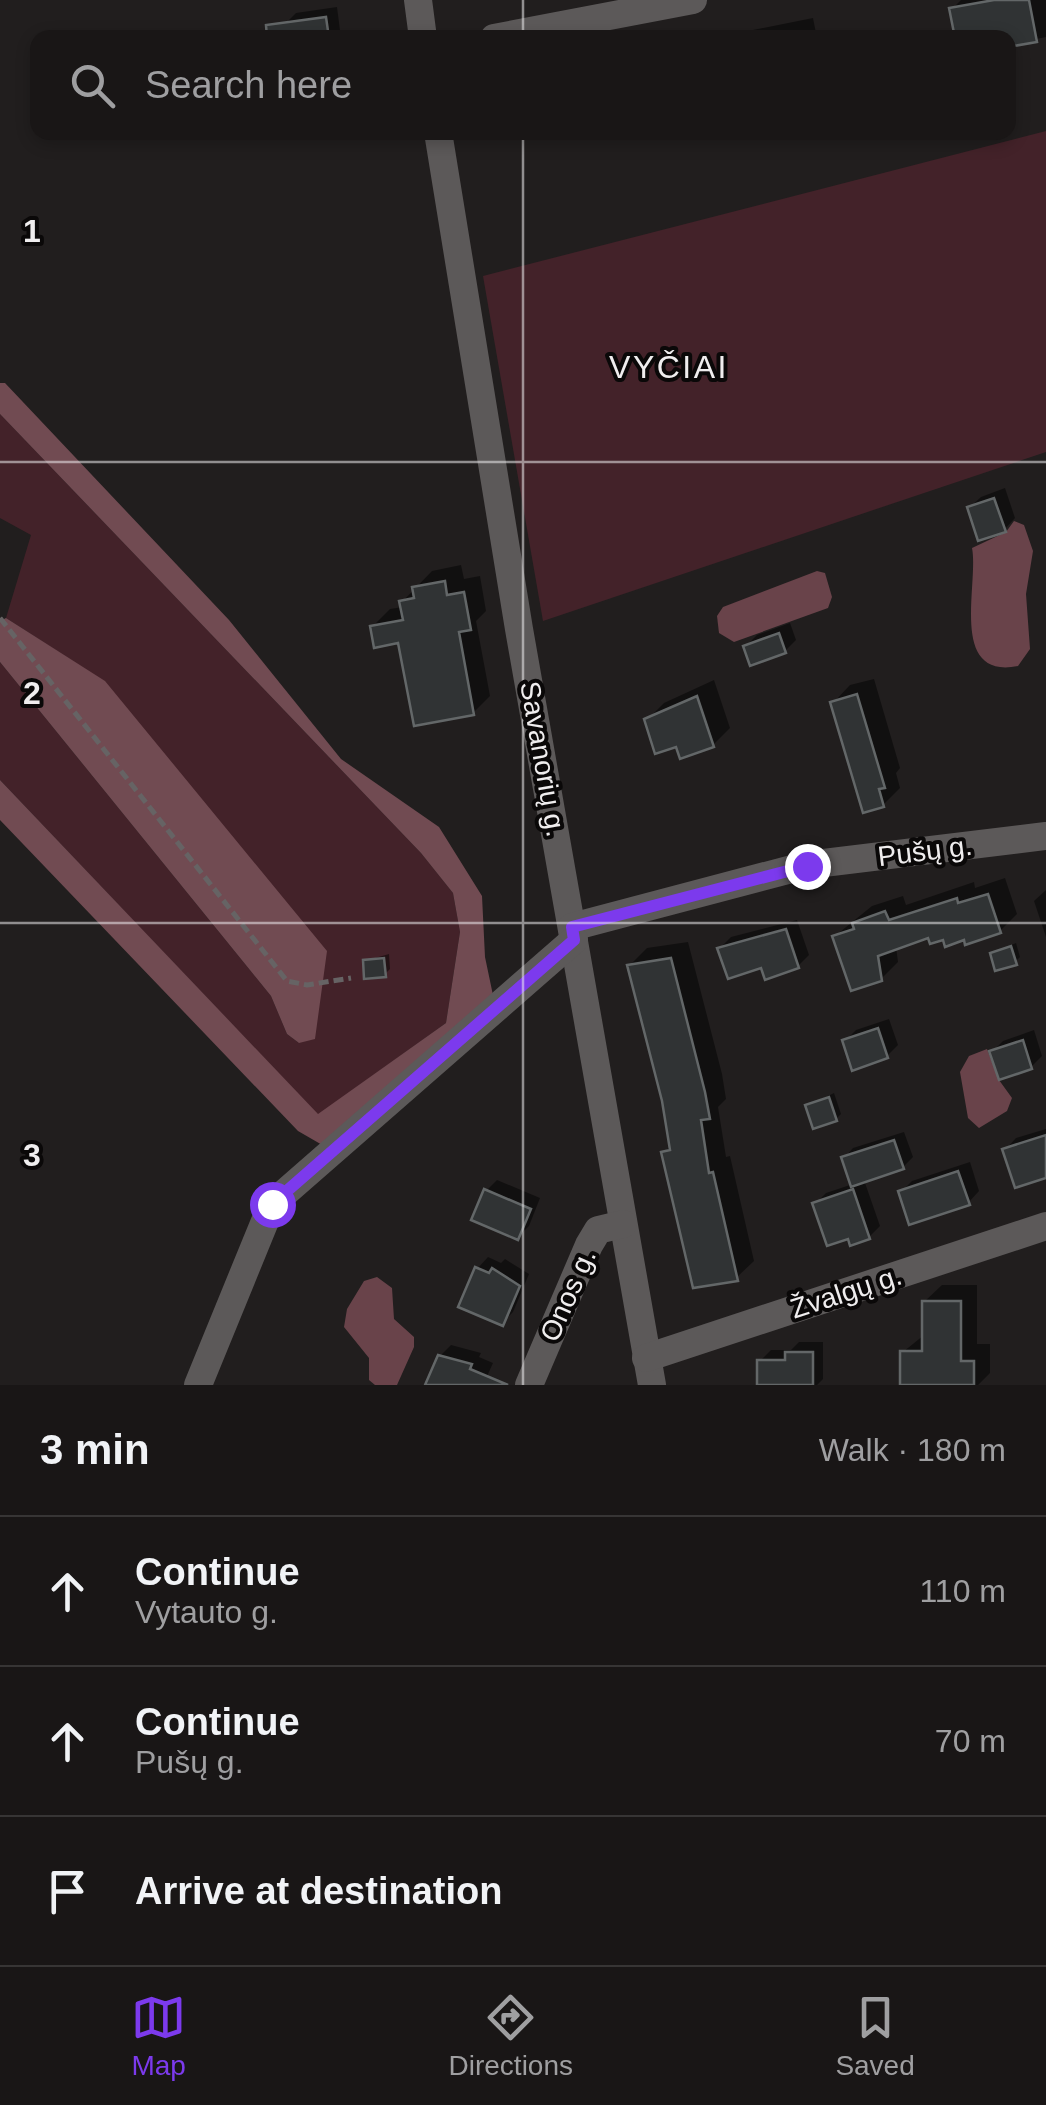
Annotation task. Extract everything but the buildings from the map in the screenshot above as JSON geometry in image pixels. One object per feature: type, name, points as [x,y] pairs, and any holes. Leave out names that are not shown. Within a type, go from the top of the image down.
[{"type":"street","points":[[418,0],[422,30]]},
{"type":"street","points":[[536,30],[693,0]]},
{"type":"street","name":"Savanorių g.","points":[[439,140],[649,1372]]},
{"type":"street","name":"Pušų g.","points":[[573,934],[807,866],[1046,836]]},
{"type":"street","points":[[198,1385],[272,1204],[573,934]]},
{"type":"street","name":"Onos g.","points":[[529,1385],[589,1245],[598,1230],[623,1224]]},
{"type":"street","name":"Žvalgų g.","points":[[649,1372],[1046,1226]]},
{"type":"path","points":[[0,618],[287,981],[308,985],[351,978]]},
{"type":"shaded area","points":[[1046,131],[1046,452],[543,621],[483,276]]},
{"type":"shaded area","points":[[0,383],[5,383],[229,620],[341,759],[439,827],[482,896],[485,957],[494,1000],[324,1146],[298,1131],[0,820],[0,780],[318,1114],[446,1023],[460,932],[453,893],[421,853],[0,414]]},
{"type":"shaded area","points":[[0,414],[421,853],[453,893],[460,932],[446,1023],[318,1115],[0,780],[0,662],[271,996],[287,1034],[299,1043],[105,682],[6,618],[31,535],[0,518]]},
{"type":"shaded area","points":[[1014,521],[1024,525],[1033,551],[1026,594],[1030,649],[1018,666],[996,666],[982,659],[971,626],[972,548],[1006,532]]},
{"type":"shaded area","points":[[817,571],[825,573],[832,597],[828,608],[734,642],[719,633],[717,616],[723,607]]},
{"type":"shaded area","points":[[6,618],[105,681],[327,951],[315,1039],[299,1043],[287,1034],[271,996],[0,662],[0,621]]},
{"type":"shaded area","points":[[987,1049],[999,1080],[1012,1098],[1007,1111],[979,1128],[968,1118],[960,1072],[969,1056]]},
{"type":"shaded area","points":[[377,1277],[392,1288],[394,1319],[414,1337],[414,1347],[397,1385],[375,1385],[369,1380],[369,1358],[344,1327],[347,1309],[364,1281]]},
{"type":"district","name":"VYČIAI","points":[[669,367]]},
{"type":"route","points":[[272,1204],[574,940],[572,927],[807,866]]}]
